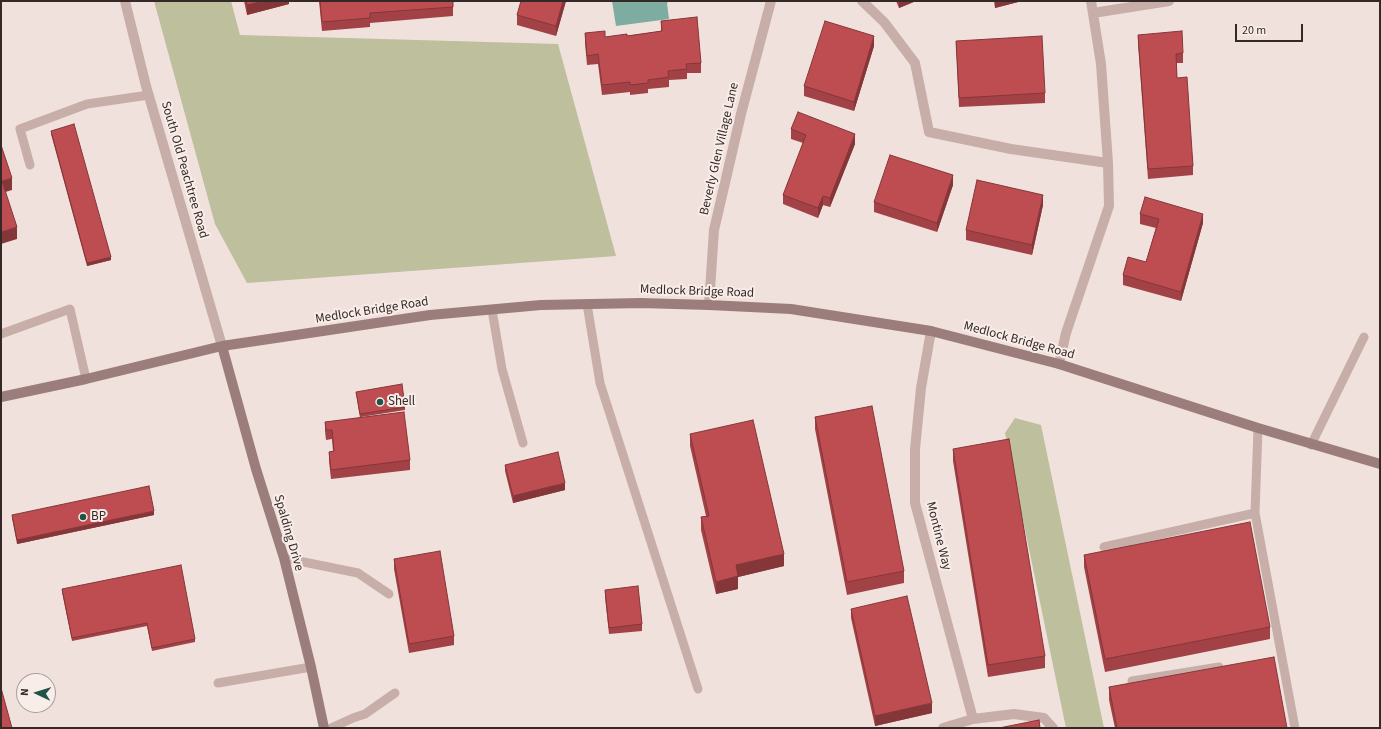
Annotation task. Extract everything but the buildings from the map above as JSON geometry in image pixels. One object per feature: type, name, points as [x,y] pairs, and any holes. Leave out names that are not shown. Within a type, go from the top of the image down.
[{"type":"main road","name":"Medlock Bridge Road","points":[[1,397],[86,379],[222,346],[430,315],[541,305],[641,303],[709,305],[791,309],[931,331],[1059,364],[1311,445],[1380,464]]},
{"type":"main road","name":"Spalding Drive","points":[[222,346],[256,469],[284,558],[324,728]]},
{"type":"street","name":"South Old Peachtree Road","points":[[125,1],[148,95],[222,346]]},
{"type":"street","name":"Beverly Glen Village Lane","points":[[709,305],[714,230],[741,114],[771,1]]},
{"type":"street","points":[[862,1],[884,22],[915,62],[929,132],[1010,149],[1108,163]]},
{"type":"street","points":[[1059,364],[1066,333],[1109,206],[1108,163],[1101,64],[1091,1]]},
{"type":"street","points":[[1093,12],[1169,1]]},
{"type":"street","name":"Montine Way","points":[[931,331],[921,388],[915,449],[915,503],[973,719]]},
{"type":"street","points":[[943,728],[973,719],[1014,714],[1044,718],[1053,728]]},
{"type":"lane","points":[[30,165],[20,129],[87,104],[148,95]]},
{"type":"lane","points":[[587,304],[600,383],[698,688]]},
{"type":"lane","points":[[1,334],[70,309],[86,379]]},
{"type":"lane","points":[[492,310],[502,369],[523,443]]},
{"type":"lane","points":[[1311,445],[1364,337]]},
{"type":"lane","points":[[1258,428],[1255,513],[1278,658],[1295,728]]},
{"type":"lane","points":[[1104,547],[1255,513]]},
{"type":"lane","points":[[284,558],[358,573],[389,594]]},
{"type":"lane","points":[[1132,681],[1229,666]]},
{"type":"lane","points":[[218,683],[310,667]]},
{"type":"lane","points":[[331,728],[365,714],[395,693]]},
{"type":"green space","points":[[154,1],[231,1],[240,35],[558,44],[616,256],[247,283],[215,224]]},
{"type":"green space","points":[[1015,418],[1041,425],[1104,728],[1066,728],[1005,433]]},
{"type":"water","points":[[612,1],[669,1],[667,3],[669,19],[616,26]]},
{"type":"place","name":"Shell","points":[[380,402]]},
{"type":"place","name":"BP","points":[[83,517]]}]
